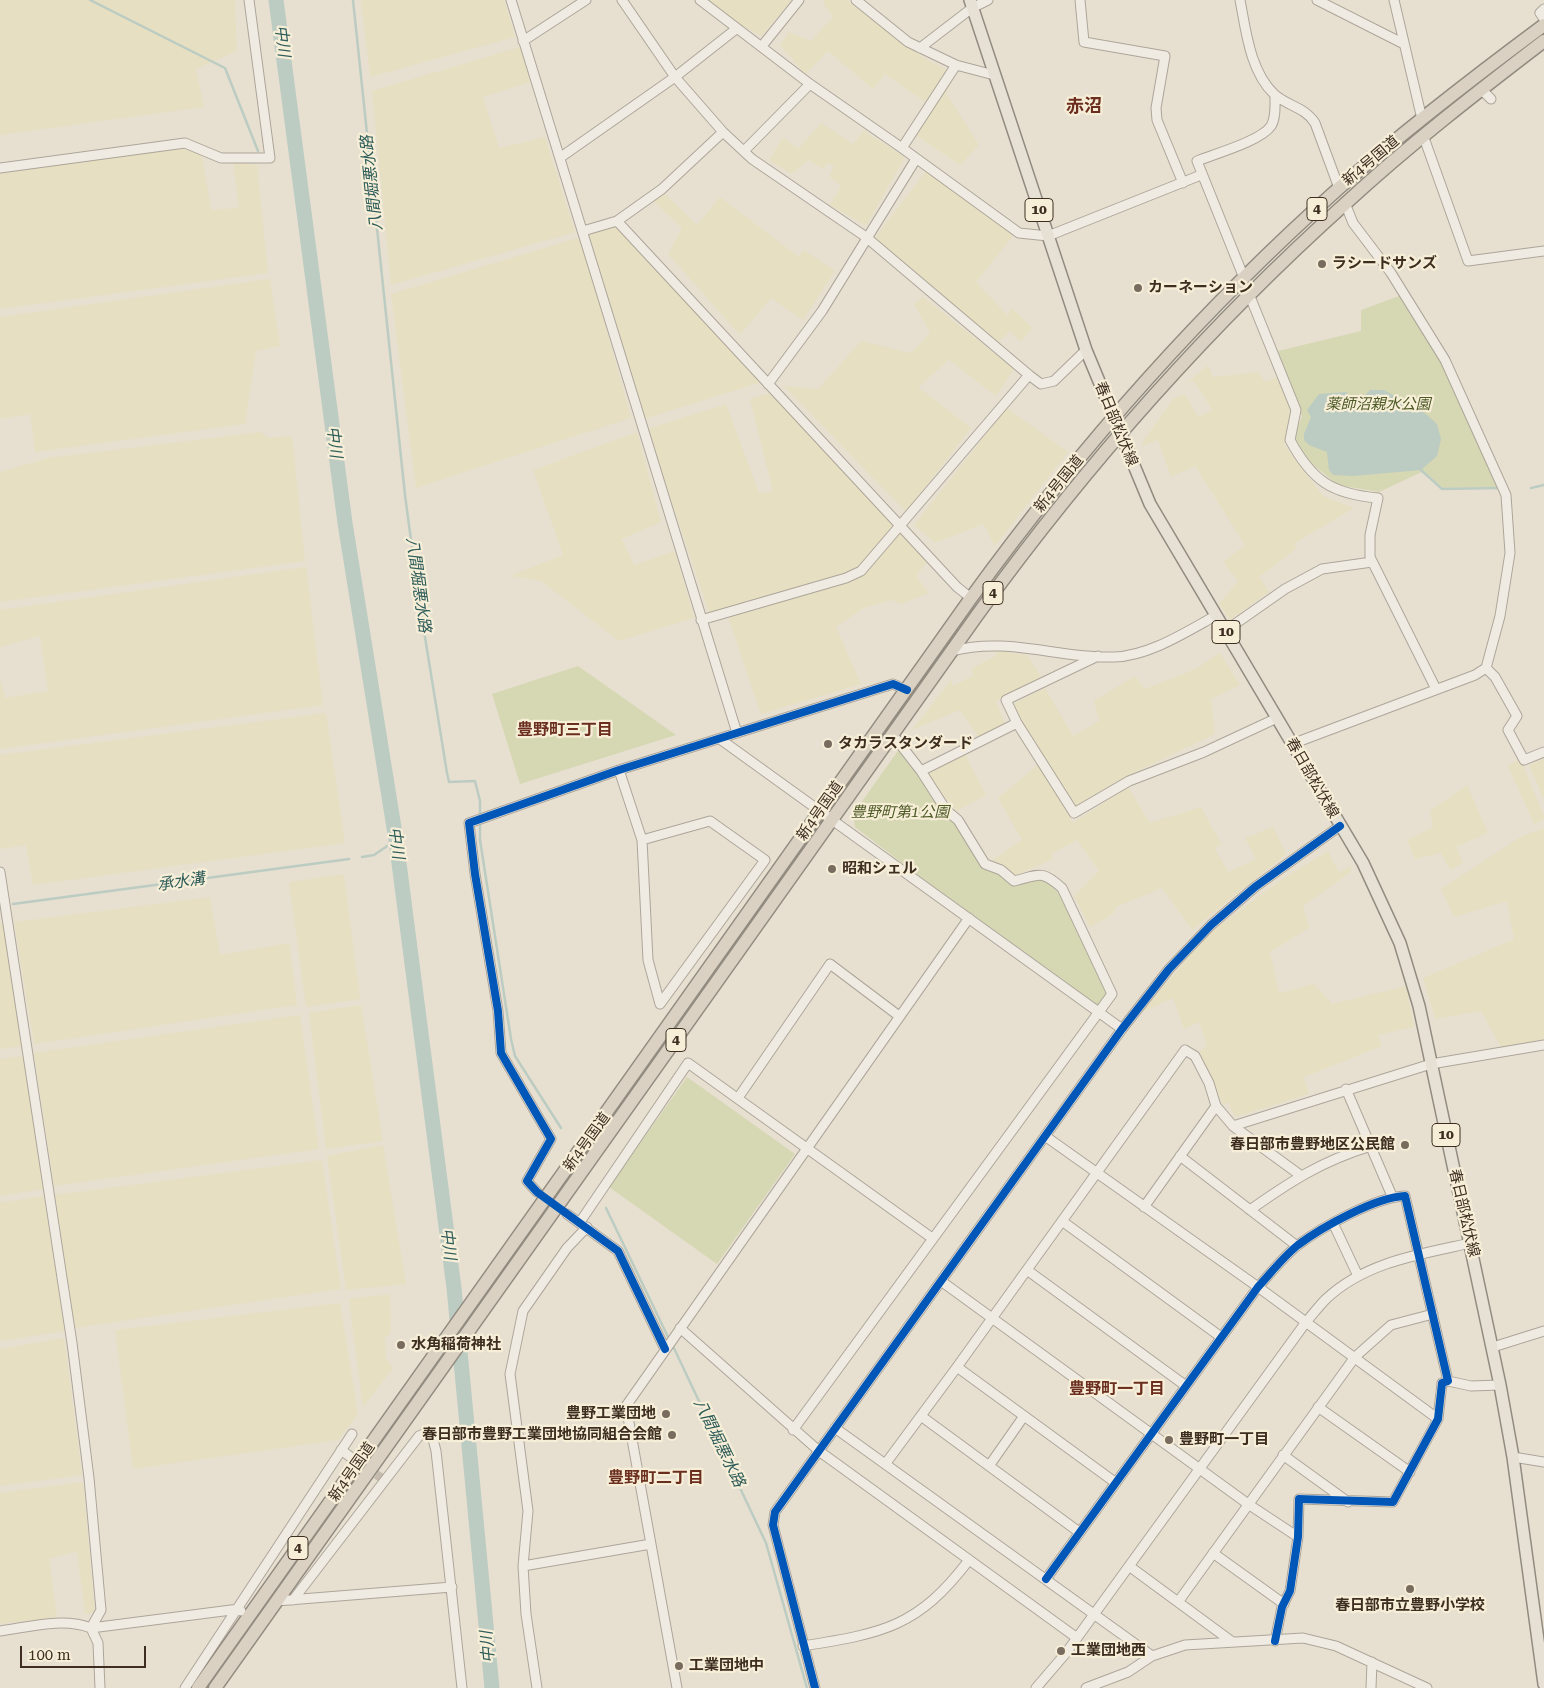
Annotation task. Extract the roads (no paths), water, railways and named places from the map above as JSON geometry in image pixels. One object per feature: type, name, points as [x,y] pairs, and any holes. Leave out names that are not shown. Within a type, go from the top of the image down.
[{"type":"highway","name":"新4号国道","points":[[198,1688],[519,1238],[971,598],[1036,511],[1114,418],[1175,350],[1244,278],[1339,188],[1422,119],[1544,25]]},
{"type":"highway","name":"新4号国道","points":[[215,1688],[1026,549],[1120,435],[1187,359],[1249,294],[1345,203],[1423,135],[1544,41]]},
{"type":"main road","name":"春日部松伏線","points":[[971,4],[1086,350],[1150,504],[1362,863],[1400,942],[1419,1006],[1493,1347],[1513,1457],[1544,1684]]},
{"type":"street","points":[[0,168],[185,143],[221,158],[270,158],[250,0]]},
{"type":"street","points":[[511,0],[584,231],[737,733]]},
{"type":"street","points":[[523,41],[586,0]]},
{"type":"street","points":[[622,0],[675,77],[723,132],[744,151],[866,237],[1029,376],[1041,384],[1054,381],[1086,350]]},
{"type":"street","points":[[700,0],[810,84],[1019,233],[1048,236],[1183,183],[1201,174]]},
{"type":"street","points":[[762,46],[799,0]]},
{"type":"street","points":[[856,0],[908,42],[956,65],[994,75]]},
{"type":"street","points":[[920,48],[971,4],[988,0]]},
{"type":"street","points":[[1080,0],[1084,42],[1165,56],[1156,108],[1157,120],[1183,183]]},
{"type":"street","points":[[1240,0],[1250,51],[1264,83],[1275,96],[1309,114],[1315,123],[1339,188]]},
{"type":"street","points":[[1317,0],[1402,42]]},
{"type":"street","points":[[1394,0],[1402,42],[1422,119]]},
{"type":"street","points":[[1544,9],[1540,13],[1544,19]]},
{"type":"street","points":[[561,157],[675,77],[736,29]]},
{"type":"street","points":[[902,148],[956,65]]},
{"type":"street","points":[[744,151],[810,84]]},
{"type":"street","points":[[1481,89],[1491,99]]},
{"type":"street","points":[[1244,278],[1197,161],[1262,135],[1271,126],[1275,112],[1275,96]]},
{"type":"street","points":[[584,231],[617,221],[662,189],[723,132]]},
{"type":"street","points":[[1423,135],[1468,261],[1544,252]]},
{"type":"street","points":[[768,384],[816,321],[866,237],[916,160]]},
{"type":"street","points":[[1292,744],[1475,675],[1486,668],[1500,616],[1510,553],[1505,494],[1445,360],[1390,273],[1353,223],[1345,203]]},
{"type":"street","points":[[617,221],[957,587],[971,598]]},
{"type":"street","points":[[1249,294],[1296,410],[1290,440],[1296,451],[1306,466],[1334,490],[1354,496],[1378,498],[1370,535],[1370,557],[1436,689]]},
{"type":"street","points":[[702,620],[856,574],[901,526],[1029,376]]},
{"type":"street","points":[[1225,631],[1285,589],[1322,569],[1372,562]]},
{"type":"street","points":[[952,651],[998,644],[1115,657],[1157,647],[1216,616]]},
{"type":"street","points":[[1098,656],[1006,700],[1017,723],[1074,813],[1129,780],[1204,752],[1277,718]]},
{"type":"street","points":[[1486,668],[1495,677],[1517,716],[1508,730],[1524,760],[1544,752]]},
{"type":"street","points":[[536,1192],[526,1181],[551,1139],[501,1053],[493,979],[475,874],[469,823],[619,770],[893,684],[907,690]]},
{"type":"street","points":[[921,771],[1017,723]]},
{"type":"street","points":[[793,1430],[1112,994],[1111,988],[1062,888],[1048,876],[1039,873],[1014,881],[1001,870],[985,864],[958,820],[946,810],[921,771],[893,735]]},
{"type":"street","points":[[720,738],[1122,1029]]},
{"type":"street","points":[[619,770],[642,840],[648,960],[660,1004],[765,860],[710,820],[642,840]]},
{"type":"street","points":[[815,1688],[773,1526],[773,1518],[835,1428],[1122,1029],[1169,969],[1211,925],[1256,887],[1340,826]]},
{"type":"street","points":[[0,872],[2,897],[72,1343],[88,1469],[101,1610],[91,1628]]},
{"type":"street","points":[[677,1688],[625,1411],[628,1401],[969,918]]},
{"type":"street","points":[[738,1098],[830,964],[899,1016]]},
{"type":"street","points":[[1233,1126],[1346,1089],[1431,1064],[1544,1045]]},
{"type":"street","points":[[886,1463],[1185,1050],[1195,1056],[1209,1083],[1216,1106],[1233,1126],[1300,1175]]},
{"type":"street","points":[[537,1688],[526,1614],[523,1566],[528,1511],[510,1374],[523,1311],[583,1225],[688,1063],[932,1238]]},
{"type":"street","points":[[1346,1089],[1392,1196]]},
{"type":"street","points":[[1144,1207],[1216,1106]]},
{"type":"street","points":[[1045,1136],[1096,1174],[1258,1287],[1438,1419]]},
{"type":"street","points":[[1250,1210],[1300,1175],[1338,1156],[1371,1146]]},
{"type":"street","points":[[1180,1156],[1297,1246]]},
{"type":"street","points":[[1046,1579],[1258,1287],[1297,1246],[1333,1223],[1392,1196],[1405,1196],[1448,1380]]},
{"type":"street","points":[[568,1214],[618,1251],[666,1347]]},
{"type":"street","points":[[1062,1221],[1221,1337]]},
{"type":"street","points":[[1333,1223],[1358,1276]]},
{"type":"street","points":[[1036,1688],[1078,1638],[1306,1322],[1327,1298],[1358,1276],[1420,1254],[1471,1243]]},
{"type":"street","points":[[1027,1270],[1186,1386]]},
{"type":"street","points":[[941,1282],[1248,1504],[1298,1537]]},
{"type":"street","points":[[1178,1602],[1355,1357],[1390,1325],[1433,1314]]},
{"type":"street","points":[[1493,1347],[1544,1331]]},
{"type":"street","points":[[677,1332],[819,1451],[1078,1638]]},
{"type":"street","points":[[957,1367],[1116,1483]]},
{"type":"street","points":[[1275,1641],[1284,1604],[1290,1592],[1298,1537],[1299,1499],[1393,1502],[1438,1419],[1442,1382],[1448,1380],[1471,1386],[1500,1385]]},
{"type":"street","points":[[1318,1407],[1410,1472]]},
{"type":"street","points":[[921,1416],[1079,1532]]},
{"type":"street","points":[[989,1466],[1024,1416]]},
{"type":"street","points":[[835,1428],[1152,1656]]},
{"type":"street","points":[[293,1600],[419,1436],[431,1431],[436,1451],[462,1688]]},
{"type":"street","points":[[185,1688],[239,1609],[352,1434]]},
{"type":"street","points":[[341,1450],[352,1458]]},
{"type":"street","points":[[1283,1455],[1348,1502]]},
{"type":"street","points":[[1513,1457],[1544,1462]]},
{"type":"street","points":[[523,1566],[650,1544]]},
{"type":"street","points":[[1213,1553],[1284,1604]]},
{"type":"street","points":[[803,1646],[874,1633],[912,1616],[940,1596],[969,1560]]},
{"type":"street","points":[[1129,1566],[1232,1641]]},
{"type":"street","points":[[276,1601],[452,1587]]},
{"type":"street","points":[[0,1631],[56,1623],[78,1622],[91,1628],[239,1609],[250,1617]]},
{"type":"street","points":[[91,1628],[98,1643],[100,1688]]},
{"type":"street","points":[[1086,1688],[1128,1672],[1152,1656],[1185,1645],[1303,1638],[1336,1646],[1427,1688]]},
{"type":"street","points":[[1371,1688],[1372,1662]]},
{"type":"waterway","points":[[90,0],[225,68],[258,151]]},
{"type":"waterway","name":"承水溝","points":[[276,0],[345,523],[396,840],[454,1288],[492,1688]]},
{"type":"waterway","name":"八間堀悪水路","points":[[353,0],[405,495],[419,600],[447,773],[449,782],[475,781],[480,801],[480,840],[515,1056],[561,1128]]},
{"type":"waterway","points":[[1421,470],[1442,489],[1500,488]]},
{"type":"waterway","points":[[1531,488],[1544,485]]},
{"type":"waterway","name":"承水溝","points":[[362,857],[374,855],[396,840]]},
{"type":"waterway","name":"承水溝","points":[[13,904],[349,859]]},
{"type":"waterway","name":"八間堀悪水路","points":[[606,1208],[669,1339]]},
{"type":"waterway","name":"八間堀悪水路","points":[[672,1344],[766,1543],[807,1688]]},
{"type":"tunnel","points":[[365,1467],[386,1481]]},
{"type":"place","name":"ラシードサンズ","points":[[1322,264]]},
{"type":"place","name":"カーネーション","points":[[1138,288]]},
{"type":"place","name":"タカラスタンダード","points":[[828,744]]},
{"type":"place","name":"昭和シェル","points":[[832,869]]},
{"type":"place","name":"春日部市豊野地区公民館","points":[[1405,1145]]},
{"type":"place","name":"水角稲荷神社","points":[[401,1345]]},
{"type":"place","name":"豊野工業団地","points":[[666,1414]]},
{"type":"place","name":"春日部市豊野工業団地協同組合会館","points":[[672,1435]]},
{"type":"place","name":"豊野町一丁目","points":[[1169,1440]]},
{"type":"place","name":"春日部市立豊野小学校","points":[[1410,1589]]},
{"type":"place","name":"工業団地西","points":[[1061,1651]]},
{"type":"place","name":"工業団地中","points":[[679,1666]]},
{"type":"district","name":"赤沼","points":[[1084,107]]},
{"type":"district","name":"豊野町三丁目","points":[[565,730]]},
{"type":"district","name":"豊野町一丁目","points":[[1117,1389]]},
{"type":"district","name":"豊野町二丁目","points":[[656,1478]]},
{"type":"water label","name":"中川","points":[[282,41]]},
{"type":"water label","name":"中川","points":[[334,442]]},
{"type":"water label","name":"中川","points":[[396,843]]},
{"type":"water label","name":"中川","points":[[448,1244]]},
{"type":"water label","name":"中川","points":[[488,1647]]},
{"type":"park label","name":"薬師沼親水公園","points":[[1378,405]]},
{"type":"park label","name":"豊野町第1公園","points":[[900,813]]}]
